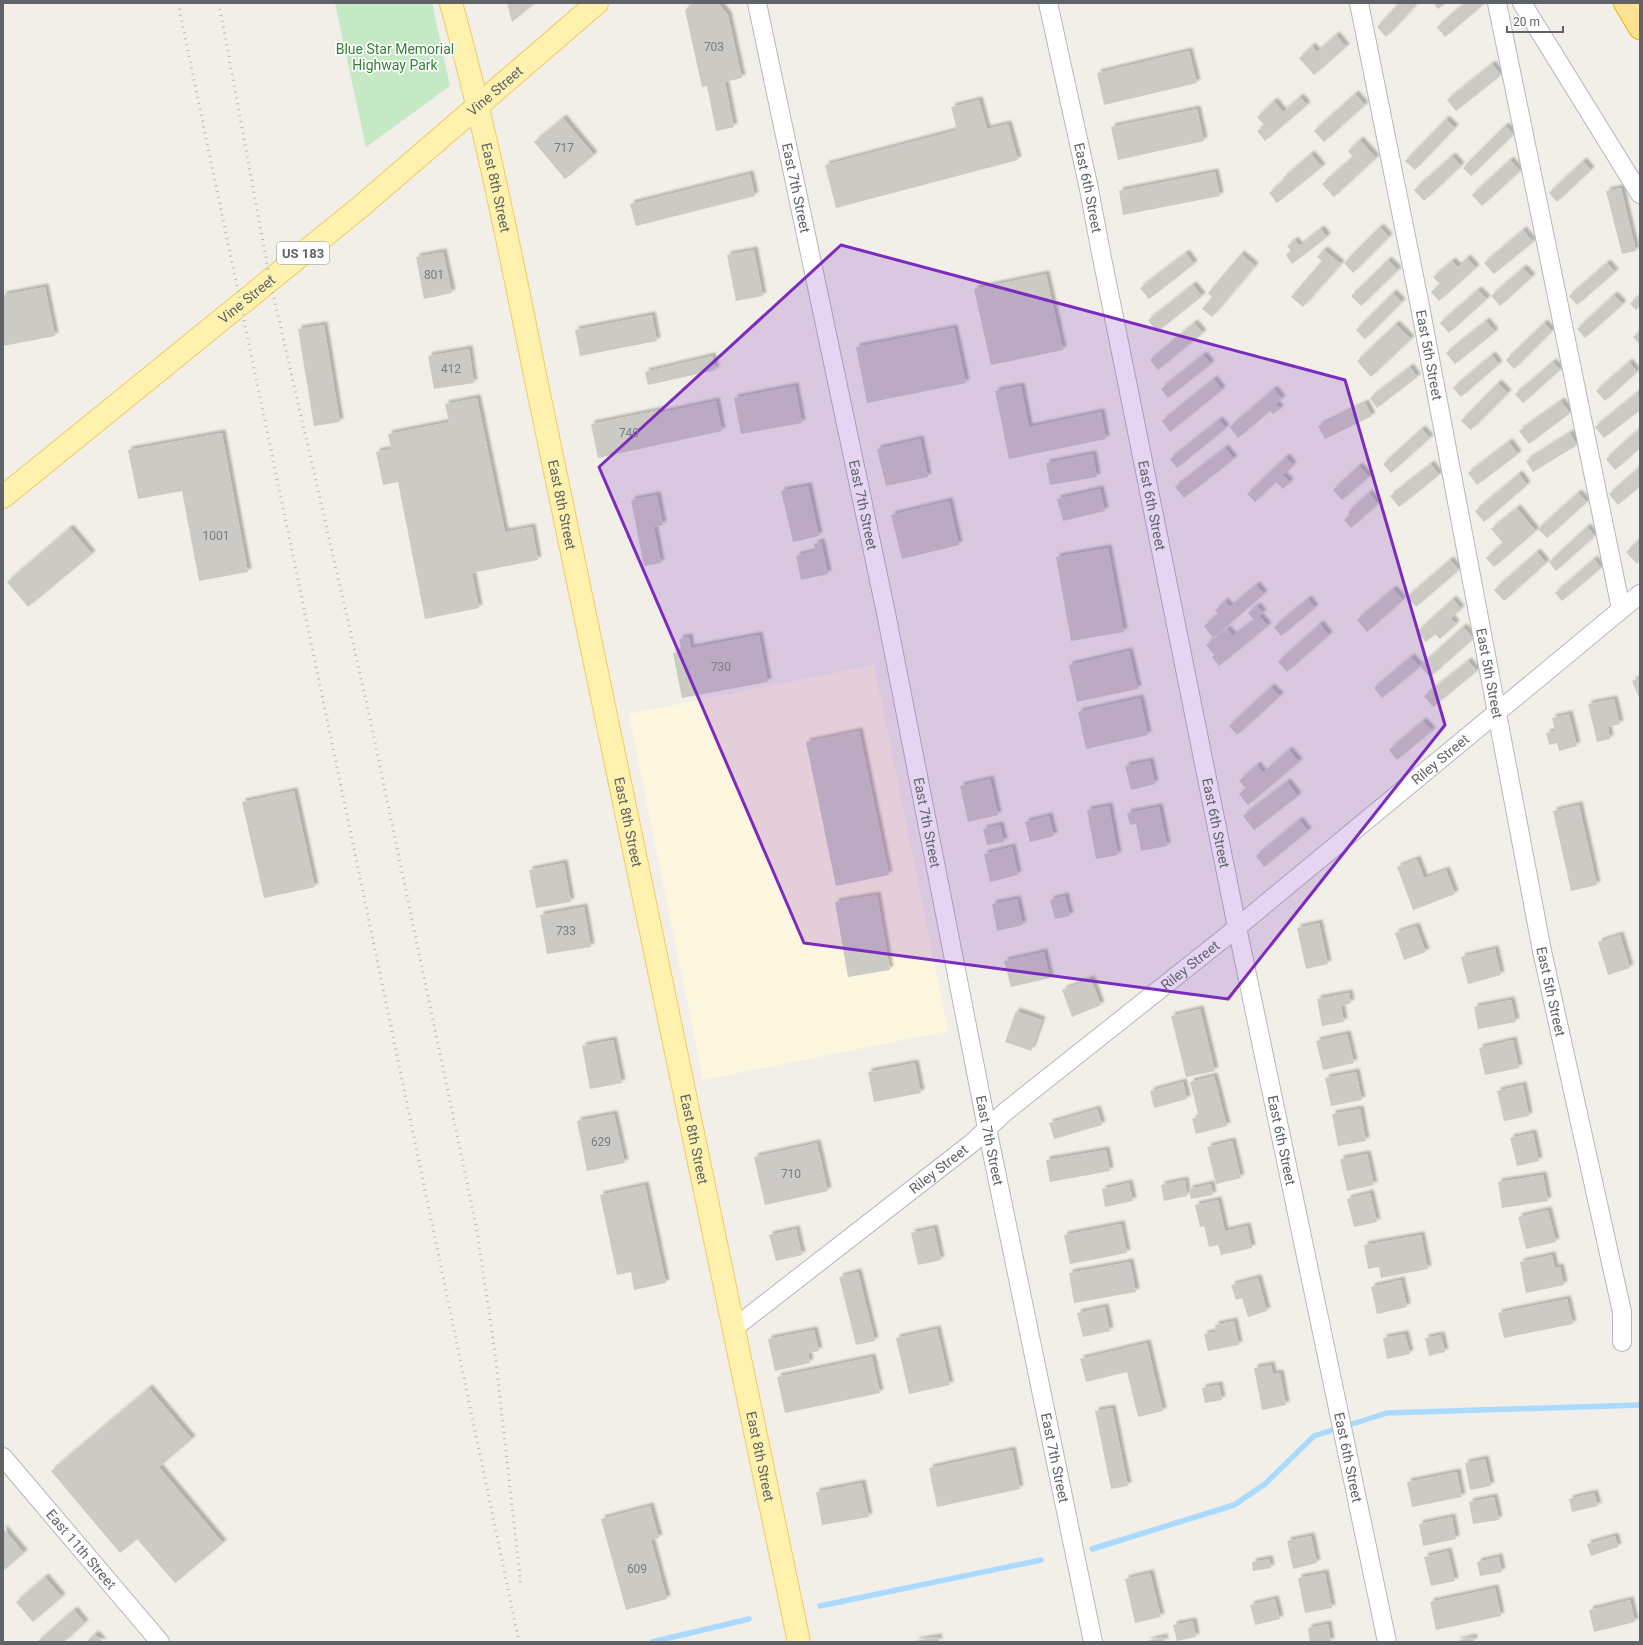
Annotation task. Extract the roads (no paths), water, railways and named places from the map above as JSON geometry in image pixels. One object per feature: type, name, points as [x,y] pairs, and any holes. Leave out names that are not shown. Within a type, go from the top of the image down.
[{"type":"highway","points":[[1625,3],[1640,28]]},
{"type":"main road","name":"East 8th Street","points":[[451,3],[502,208],[535,375],[799,1642]]},
{"type":"main road","name":"Vine Street","points":[[3,497],[359,208],[597,3]]},
{"type":"street","name":"East 7th Street","points":[[757,3],[886,613],[987,1128],[1093,1642]]},
{"type":"street","name":"East 6th Street","points":[[1048,3],[1089,189],[1237,927],[1341,1416],[1387,1642]]},
{"type":"street","name":"East 5th Street","points":[[1359,3],[1419,301],[1542,951],[1622,1312],[1622,1342]]},
{"type":"street","points":[[1497,3],[1621,609]]},
{"type":"street","points":[[1522,3],[1640,194]]},
{"type":"street","name":"Riley Street","points":[[734,1328],[972,1143],[1005,1112],[1237,927],[1498,713],[1640,594]]},
{"type":"street","name":"East 11th Street","points":[[7,1469],[160,1642]]},
{"type":"waterway","points":[[1092,1549],[1234,1505],[1265,1484],[1314,1436],[1387,1413],[1640,1405]]},
{"type":"waterway","points":[[820,1606],[1041,1560]]},
{"type":"waterway","points":[[652,1642],[749,1619]]},
{"type":"railway","points":[[178,3],[519,1642]]},
{"type":"railway","points":[[219,3],[270,280],[368,709],[477,1231],[495,1353],[521,1586]]},
{"type":"park label","name":"Blue Star Memorial Highway Park","points":[[395,58]]}]
